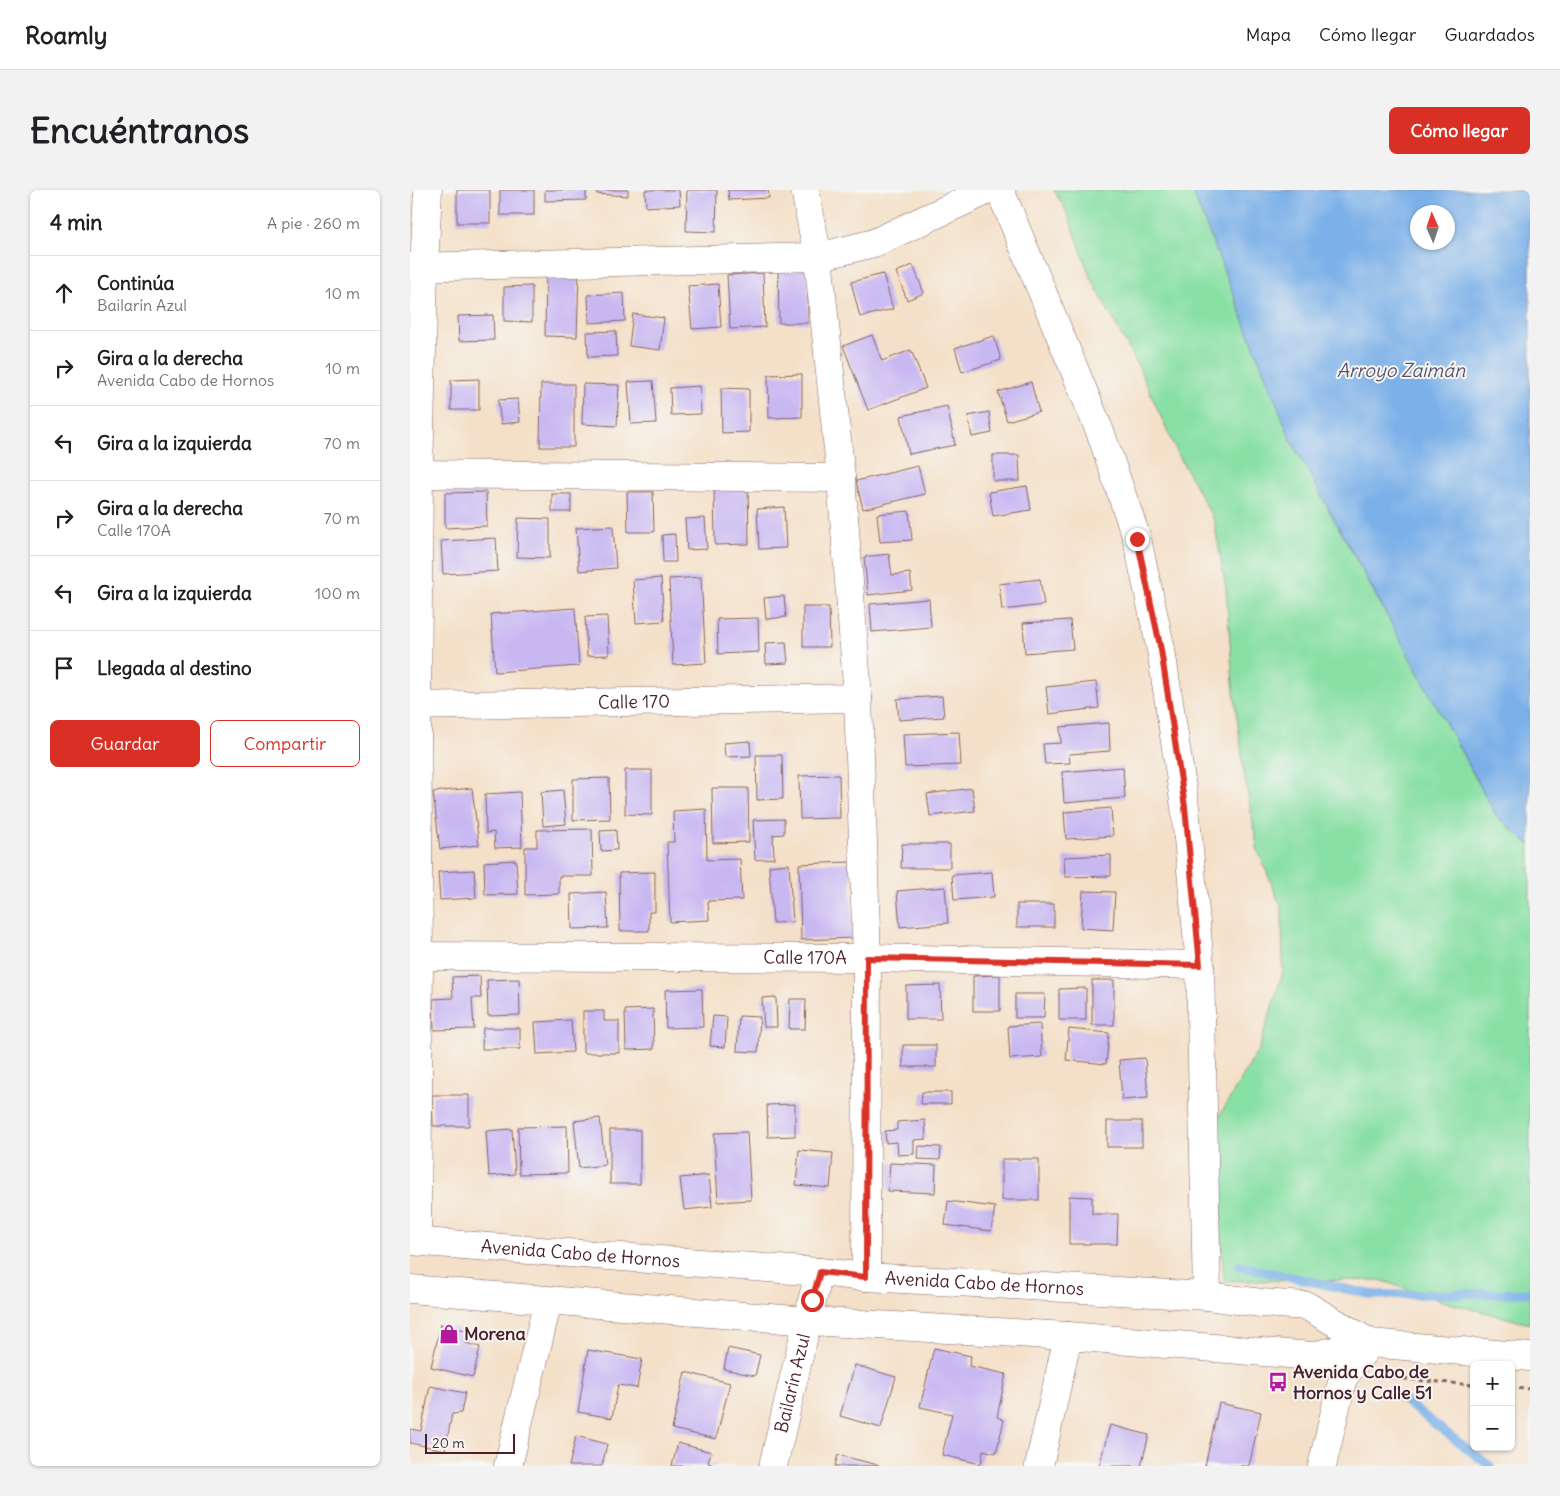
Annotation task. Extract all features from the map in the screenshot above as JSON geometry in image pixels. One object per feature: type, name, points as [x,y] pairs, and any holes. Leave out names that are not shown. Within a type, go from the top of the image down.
[{"type":"street","points":[[413,1241],[413,706],[417,267],[428,190]]},
{"type":"street","points":[[805,190],[818,257],[841,478],[858,698],[867,958],[866,1277]]},
{"type":"street","points":[[417,267],[818,257],[874,243],[988,190]]},
{"type":"street","points":[[1000,190],[1101,434],[1137,539],[1161,650],[1185,807],[1200,965],[1207,1296]]},
{"type":"street","points":[[415,474],[841,478]]},
{"type":"street","name":"Calle 170","points":[[413,706],[858,698]]},
{"type":"street","name":"Calle 170A","points":[[414,956],[867,958],[1200,965]]},
{"type":"street","name":"Avenida Cabo de Hornos","points":[[413,1241],[866,1277],[1207,1296],[1261,1303],[1307,1306],[1370,1343]]},
{"type":"street","name":"Bailarín Azul","points":[[773,1466],[820,1272]]},
{"type":"street","name":"Avenida Cabo de Hornos","points":[[410,1290],[808,1321],[1068,1336],[1312,1356],[1370,1343],[1530,1357]]},
{"type":"street","points":[[508,1466],[548,1301]]},
{"type":"street","points":[[1039,1466],[1068,1336]]},
{"type":"street","points":[[1322,1466],[1343,1378],[1370,1343]]},
{"type":"path","points":[[1515,1388],[1530,1389]]},
{"type":"green space","points":[[1054,190],[1192,190],[1292,442],[1496,815],[1530,845],[1530,1324],[1445,1302],[1380,1280],[1224,1281],[1214,1125],[1259,1049],[1283,972],[1282,909],[1258,851],[1244,773],[1233,683],[1226,589],[1214,520],[1177,452],[1139,368],[1090,276],[1068,214]]},
{"type":"water","name":"Arroyo Zaimán","points":[[1192,190],[1530,190],[1530,845],[1496,815],[1292,442]]},
{"type":"building","points":[[457,190],[490,190],[490,223],[457,223]]},
{"type":"building","points":[[500,190],[534,190],[534,215],[500,215]]},
{"type":"building","points":[[545,190],[586,190],[586,200],[545,201]]},
{"type":"building","points":[[597,190],[628,190],[628,196],[597,194]]},
{"type":"building","points":[[645,190],[679,190],[680,205],[646,207]]},
{"type":"building","points":[[687,190],[717,190],[716,232],[686,231]]},
{"type":"building","points":[[728,190],[768,190],[769,198],[729,200]]},
{"type":"building","points":[[913,265],[924,293],[907,300],[896,272]]},
{"type":"building","points":[[808,267],[808,323],[779,323],[778,268]]},
{"type":"building","points":[[546,272],[579,272],[577,337],[545,336]]},
{"type":"building","points":[[763,273],[765,327],[730,329],[727,275]]},
{"type":"building","points":[[883,274],[893,309],[860,317],[851,282]]},
{"type":"building","points":[[718,284],[721,327],[692,329],[688,286]]},
{"type":"building","points":[[532,286],[532,322],[504,321],[504,287]]},
{"type":"building","points":[[624,293],[625,321],[589,323],[588,295]]},
{"type":"building","points":[[633,314],[664,318],[660,350],[629,346]]},
{"type":"building","points":[[493,315],[494,340],[459,341],[458,316]]},
{"type":"building","points":[[616,331],[617,356],[588,357],[587,332]]},
{"type":"building","points":[[872,335],[882,361],[911,350],[926,388],[868,410],[843,346]]},
{"type":"building","points":[[994,336],[1001,360],[962,372],[955,348]]},
{"type":"building","points":[[802,374],[802,417],[769,418],[768,375]]},
{"type":"building","points":[[479,379],[479,410],[451,410],[451,380]]},
{"type":"building","points":[[653,381],[656,423],[631,424],[628,382]]},
{"type":"building","points":[[1031,382],[1039,412],[1007,421],[998,392]]},
{"type":"building","points":[[541,384],[574,384],[574,447],[540,447]]},
{"type":"building","points":[[583,384],[619,385],[617,426],[582,424]]},
{"type":"building","points":[[700,386],[701,414],[671,415],[670,388]]},
{"type":"building","points":[[721,388],[749,389],[749,432],[722,433]]},
{"type":"building","points":[[518,399],[520,422],[501,424],[498,400]]},
{"type":"building","points":[[947,406],[955,445],[909,454],[901,416]]},
{"type":"building","points":[[989,412],[992,433],[972,437],[968,416]]},
{"type":"building","points":[[993,455],[1019,455],[1020,481],[993,481]]},
{"type":"building","points":[[918,466],[925,494],[863,509],[856,481]]},
{"type":"building","points":[[714,484],[748,484],[749,544],[715,545]]},
{"type":"building","points":[[1027,486],[1031,510],[993,516],[989,492]]},
{"type":"building","points":[[486,492],[487,526],[445,528],[445,493]]},
{"type":"building","points":[[627,492],[653,492],[654,532],[628,532]]},
{"type":"building","points":[[552,494],[571,494],[571,512],[552,512]]},
{"type":"building","points":[[784,507],[786,548],[759,549],[757,509]]},
{"type":"building","points":[[909,511],[912,540],[880,542],[877,514]]},
{"type":"building","points":[[518,518],[550,519],[550,558],[517,557]]},
{"type":"building","points":[[705,518],[707,549],[687,550],[685,519]]},
{"type":"building","points":[[613,526],[616,568],[579,571],[576,528]]},
{"type":"building","points":[[675,534],[676,562],[663,562],[662,535]]},
{"type":"building","points":[[496,538],[498,571],[443,574],[441,541]]},
{"type":"building","points":[[889,554],[892,575],[910,573],[912,590],[868,595],[864,557]]},
{"type":"building","points":[[701,577],[706,663],[673,665],[669,579]]},
{"type":"building","points":[[661,578],[664,621],[636,623],[633,580]]},
{"type":"building","points":[[1040,579],[1044,605],[1002,610],[999,584]]},
{"type":"building","points":[[784,596],[786,617],[766,619],[764,598]]},
{"type":"building","points":[[929,599],[931,627],[872,632],[870,604]]},
{"type":"building","points":[[803,607],[829,607],[830,647],[803,647]]},
{"type":"building","points":[[575,608],[579,666],[495,672],[491,614]]},
{"type":"building","points":[[607,616],[609,655],[587,656],[585,617]]},
{"type":"building","points":[[758,618],[759,652],[718,654],[717,619]]},
{"type":"building","points":[[1070,620],[1073,649],[1025,653],[1023,623]]},
{"type":"building","points":[[786,642],[788,663],[766,664],[765,643]]},
{"type":"building","points":[[1096,682],[1099,708],[1049,714],[1046,687]]},
{"type":"building","points":[[942,696],[944,717],[899,720],[897,699]]},
{"type":"building","points":[[1109,723],[1110,751],[1069,754],[1070,763],[1045,764],[1043,744],[1061,743],[1060,727]]},
{"type":"building","points":[[959,732],[961,765],[905,767],[903,734]]},
{"type":"building","points":[[750,741],[751,756],[725,757],[724,743]]},
{"type":"building","points":[[756,755],[782,755],[783,799],[757,800]]},
{"type":"building","points":[[1123,767],[1125,798],[1064,803],[1062,772]]},
{"type":"building","points":[[625,770],[652,770],[652,815],[625,814]]},
{"type":"building","points":[[839,775],[840,818],[800,819],[799,776]]},
{"type":"building","points":[[609,778],[610,819],[573,820],[573,779]]},
{"type":"building","points":[[472,788],[479,845],[440,849],[433,792]]},
{"type":"building","points":[[712,788],[748,788],[749,842],[713,843]]},
{"type":"building","points":[[972,788],[975,811],[930,816],[927,794]]},
{"type":"building","points":[[563,790],[566,824],[543,826],[541,792]]},
{"type":"building","points":[[520,792],[522,847],[495,848],[494,832],[486,833],[485,794]]},
{"type":"building","points":[[1111,808],[1113,836],[1066,839],[1064,812]]},
{"type":"building","points":[[706,809],[707,860],[740,859],[742,900],[708,901],[709,920],[670,922],[667,842],[674,842],[673,811]]},
{"type":"building","points":[[784,819],[784,834],[773,835],[774,858],[755,860],[753,820]]},
{"type":"building","points":[[592,829],[593,876],[559,876],[559,894],[525,895],[525,847],[537,847],[537,830]]},
{"type":"building","points":[[616,830],[617,850],[601,851],[600,831]]},
{"type":"building","points":[[902,844],[950,844],[950,868],[901,868]]},
{"type":"building","points":[[1111,855],[1111,876],[1065,877],[1064,857]]},
{"type":"building","points":[[516,860],[518,894],[485,895],[484,862]]},
{"type":"building","points":[[850,862],[853,938],[801,940],[799,864]]},
{"type":"building","points":[[789,864],[793,922],[773,923],[769,866]]},
{"type":"building","points":[[474,870],[476,898],[440,900],[438,872]]},
{"type":"building","points":[[655,872],[655,912],[649,912],[649,931],[620,931],[619,873]]},
{"type":"building","points":[[992,872],[994,897],[954,900],[952,875]]},
{"type":"building","points":[[945,887],[948,923],[900,927],[897,891]]},
{"type":"building","points":[[1083,891],[1115,892],[1113,930],[1081,928]]},
{"type":"building","points":[[606,892],[608,928],[572,929],[571,894]]},
{"type":"building","points":[[1017,904],[1054,904],[1054,927],[1017,927]]},
{"type":"building","points":[[1000,975],[1000,1011],[973,1011],[973,976]]},
{"type":"building","points":[[480,976],[481,998],[472,998],[474,1029],[434,1030],[433,999],[453,998],[452,977]]},
{"type":"building","points":[[519,979],[520,1015],[488,1016],[487,980]]},
{"type":"building","points":[[1092,980],[1114,980],[1114,1025],[1092,1025]]},
{"type":"building","points":[[940,985],[941,1019],[906,1019],[906,986]]},
{"type":"building","points":[[1086,988],[1086,1020],[1059,1020],[1059,989]]},
{"type":"building","points":[[702,989],[703,1027],[666,1028],[665,990]]},
{"type":"building","points":[[1015,994],[1045,994],[1044,1018],[1015,1018]]},
{"type":"building","points":[[776,997],[777,1027],[764,1027],[762,998]]},
{"type":"building","points":[[790,999],[806,999],[805,1029],[789,1029]]},
{"type":"building","points":[[653,1009],[654,1049],[626,1050],[625,1010]]},
{"type":"building","points":[[583,1011],[604,1011],[604,1021],[619,1021],[619,1053],[583,1053]]},
{"type":"building","points":[[713,1016],[727,1017],[725,1047],[710,1046]]},
{"type":"building","points":[[739,1016],[760,1017],[758,1052],[737,1051]]},
{"type":"building","points":[[571,1020],[573,1052],[537,1054],[535,1022]]},
{"type":"building","points":[[1040,1024],[1042,1057],[1010,1059],[1008,1026]]},
{"type":"building","points":[[483,1028],[520,1028],[520,1049],[482,1049]]},
{"type":"building","points":[[1069,1029],[1109,1033],[1106,1064],[1066,1060]]},
{"type":"building","points":[[903,1045],[936,1045],[936,1067],[903,1067]]},
{"type":"building","points":[[1145,1058],[1148,1098],[1122,1100],[1119,1060]]},
{"type":"building","points":[[922,1092],[951,1092],[951,1104],[921,1104]]},
{"type":"building","points":[[432,1095],[469,1095],[469,1126],[433,1126]]},
{"type":"building","points":[[795,1104],[795,1136],[768,1137],[767,1105]]},
{"type":"building","points":[[600,1118],[605,1165],[579,1168],[574,1121]]},
{"type":"building","points":[[925,1120],[926,1139],[914,1140],[914,1154],[898,1155],[897,1142],[886,1143],[885,1131],[897,1130],[897,1122]]},
{"type":"building","points":[[1107,1121],[1142,1121],[1142,1147],[1107,1147]]},
{"type":"building","points":[[567,1126],[568,1173],[519,1174],[518,1127]]},
{"type":"building","points":[[512,1129],[515,1174],[489,1176],[486,1131]]},
{"type":"building","points":[[610,1130],[640,1130],[640,1184],[610,1184]]},
{"type":"building","points":[[747,1132],[751,1200],[718,1202],[714,1133]]},
{"type":"building","points":[[919,1146],[941,1147],[940,1160],[918,1159]]},
{"type":"building","points":[[799,1150],[833,1153],[830,1188],[796,1185]]},
{"type":"building","points":[[1002,1159],[1039,1159],[1039,1200],[1002,1200]]},
{"type":"building","points":[[890,1163],[936,1165],[935,1193],[888,1191]]},
{"type":"building","points":[[709,1175],[712,1207],[684,1210],[680,1178]]},
{"type":"building","points":[[1069,1196],[1092,1197],[1092,1214],[1118,1214],[1117,1244],[1069,1244]]},
{"type":"building","points":[[948,1201],[995,1207],[991,1231],[945,1225]]},
{"type":"building","points":[[441,1324],[469,1331],[466,1343],[480,1347],[473,1377],[431,1367]]},
{"type":"building","points":[[728,1348],[760,1355],[755,1376],[724,1369]]},
{"type":"building","points":[[934,1348],[971,1356],[969,1366],[1006,1374],[997,1417],[1004,1420],[996,1453],[983,1450],[981,1464],[942,1455],[952,1414],[920,1407]]},
{"type":"building","points":[[588,1350],[642,1359],[637,1388],[618,1385],[612,1418],[578,1412]]},
{"type":"building","points":[[855,1365],[896,1377],[881,1428],[840,1416]]},
{"type":"building","points":[[685,1372],[730,1383],[716,1439],[672,1429]]},
{"type":"building","points":[[430,1386],[465,1393],[461,1413],[452,1414],[445,1450],[410,1443],[410,1429],[421,1431]]},
{"type":"building","points":[[1219,1403],[1261,1412],[1249,1466],[1205,1466]]},
{"type":"building","points":[[1110,1425],[1149,1435],[1141,1466],[1099,1466]]},
{"type":"building","points":[[576,1436],[607,1444],[602,1466],[569,1466]]},
{"type":"building","points":[[678,1443],[711,1452],[708,1463],[718,1466],[672,1466]]},
{"type":"building","points":[[838,1455],[878,1465],[878,1466],[835,1466]]},
{"type":"waterway","points":[[1239,1266],[1374,1295],[1530,1293]]},
{"type":"waterway","points":[[1398,1396],[1490,1466]]},
{"type":"place","name":"Morena","points":[[449,1334]]},
{"type":"place","name":"Avenida Cabo de Hornos y Calle 51","points":[[1278,1382]]},
{"type":"route","points":[[812,1300],[820,1272],[866,1277],[867,958],[1200,965],[1185,807],[1161,650],[1137,539]]}]
